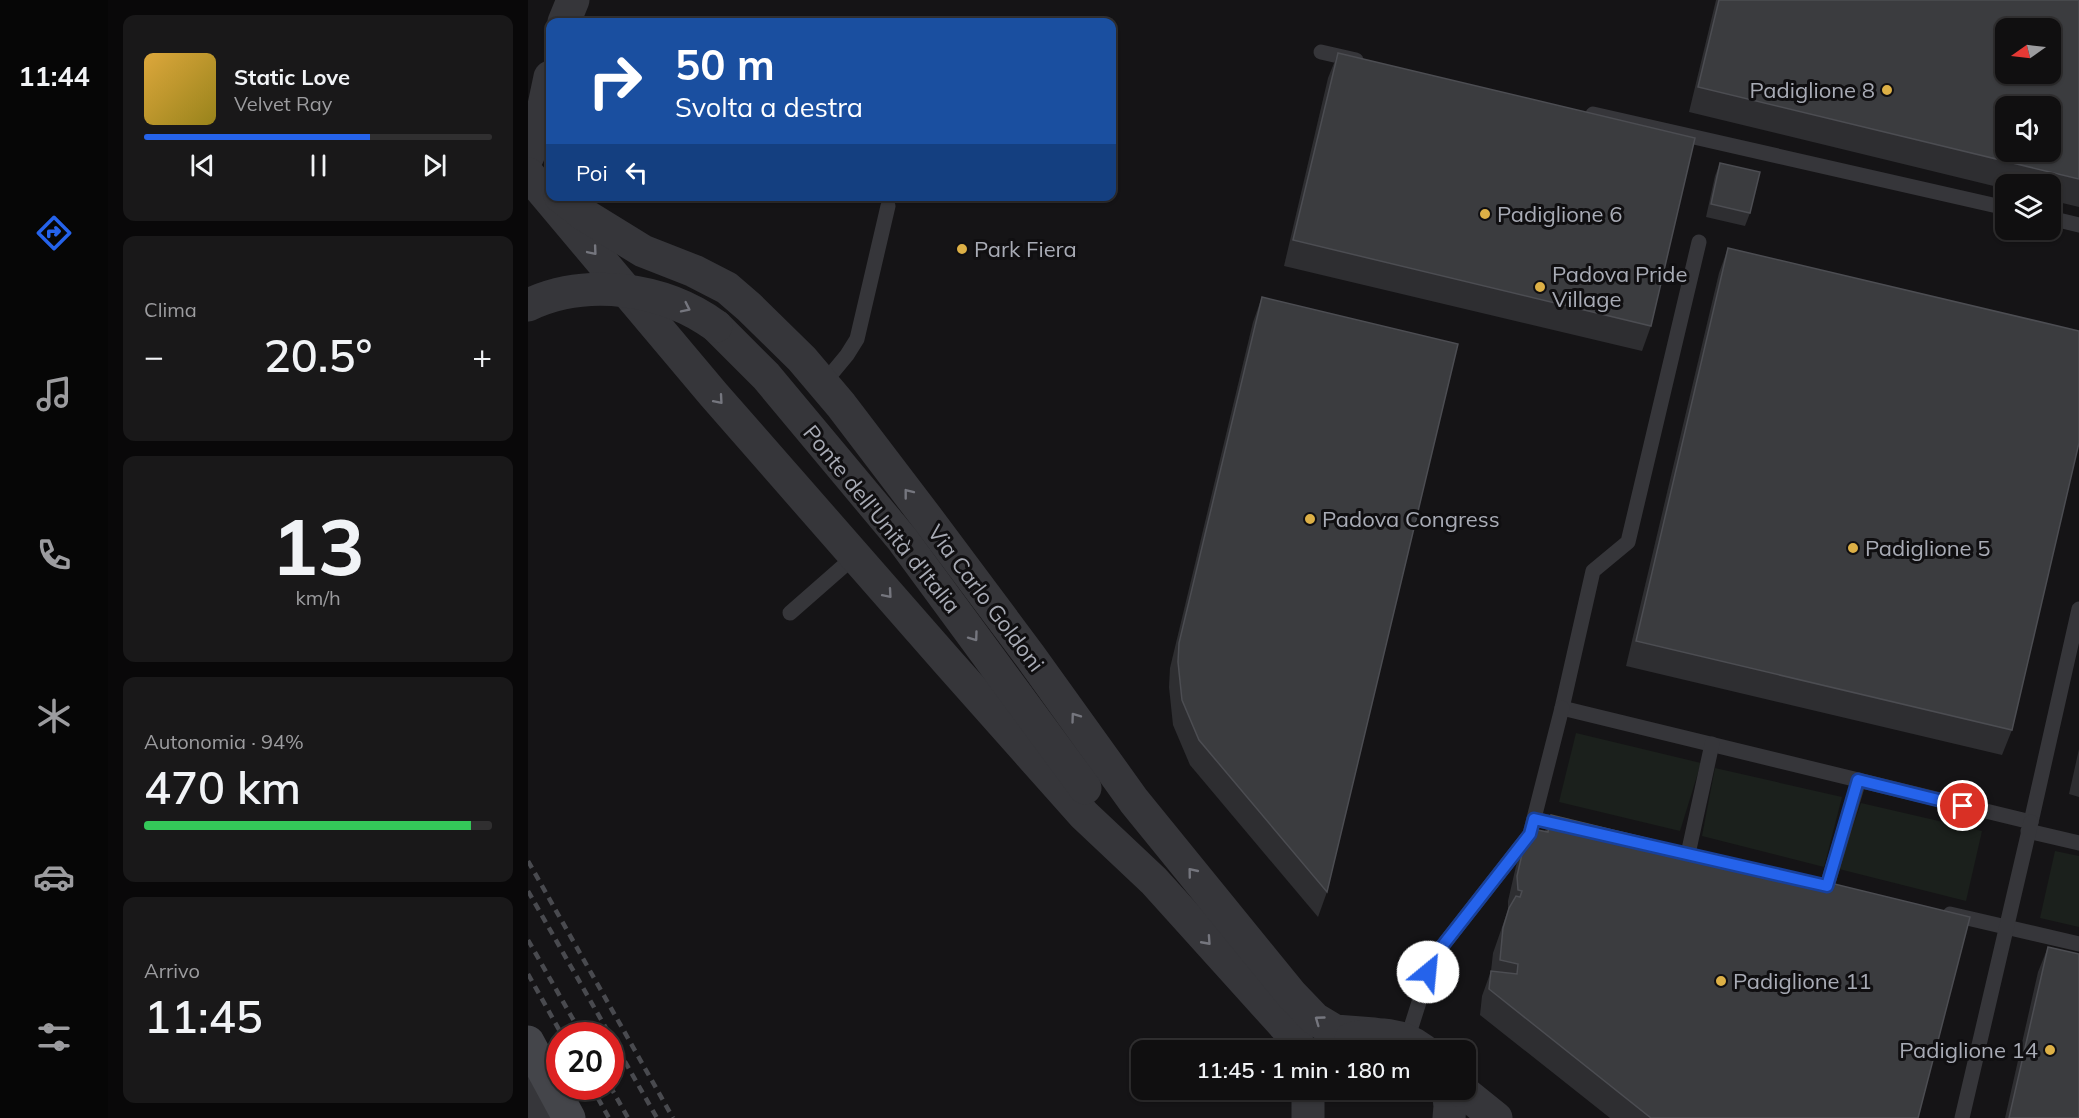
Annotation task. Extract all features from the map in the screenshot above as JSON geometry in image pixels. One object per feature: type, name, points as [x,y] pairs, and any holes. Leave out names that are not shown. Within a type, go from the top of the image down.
[{"type":"main road","points":[[528,1042],[569,1118]]},
{"type":"street","points":[[566,18],[573,0]]},
{"type":"street","points":[[528,156],[546,96]]},
{"type":"street","points":[[528,173],[546,187]]},
{"type":"street","points":[[528,173],[546,194]]},
{"type":"street","points":[[551,201],[714,395],[1084,815],[1154,881],[1296,1040]]},
{"type":"street","name":"Via Carlo Goldoni","points":[[567,201],[603,227],[643,251],[693,271],[727,288],[794,351],[823,384],[1030,656],[1134,801],[1291,994],[1315,1019],[1335,1031],[1394,1035],[1404,1040]]},
{"type":"street","name":"Ponte dell'Unità d'Italia","points":[[528,304],[565,292],[622,291],[664,299],[708,320],[766,376],[902,539],[1154,881]]},
{"type":"street","points":[[1349,1040],[1374,1034]]},
{"type":"street","points":[[528,1088],[548,1118]]},
{"type":"street","points":[[1449,1100],[1449,1118]]},
{"type":"street","points":[[1474,1100],[1496,1118]]},
{"type":"street","points":[[1467,1118],[1484,1118]]},
{"type":"lane","points":[[1321,52],[1367,63]]},
{"type":"lane","points":[[1576,110],[1995,205]]},
{"type":"lane","points":[[823,384],[857,339],[888,206]]},
{"type":"lane","points":[[2061,221],[2079,225]]},
{"type":"lane","points":[[1416,1040],[1433,958],[1530,834],[1593,571],[1628,542],[1699,242]]},
{"type":"lane","points":[[790,613],[855,556]]},
{"type":"lane","points":[[1962,1118],[2079,609]]},
{"type":"lane","points":[[1562,708],[1858,780],[2030,826],[2079,843]]},
{"type":"lane","points":[[1688,854],[1712,744]]},
{"type":"lane","points":[[1827,886],[1858,780]]},
{"type":"lane","points":[[1534,819],[1586,831]]},
{"type":"lane","points":[[1930,909],[2079,944]]},
{"type":"shaded area","points":[[1576,733],[1701,763],[1680,831],[1559,802]]},
{"type":"shaded area","points":[[1715,768],[1842,797],[1824,867],[1702,836]]},
{"type":"shaded area","points":[[1861,803],[1982,831],[1966,901],[1839,869]]},
{"type":"shaded area","points":[[2055,851],[2079,856],[2079,927],[2040,918]]},
{"type":"building","name":"Padiglione 8","points":[[1719,0],[2079,0],[2079,179],[2009,162],[2061,162],[2061,96],[1995,96],[1995,159],[1698,87]]},
{"type":"building","name":"Padiglione 6","points":[[1338,53],[1695,138],[1651,326],[1293,240]]},
{"type":"building","points":[[1720,163],[1760,172],[1750,213],[1711,204]]},
{"type":"building","name":"Padiglione 5","points":[[1728,248],[2079,331],[2079,443],[2012,730],[1636,641]]},
{"type":"building","name":"Padova Congress","points":[[1262,297],[1458,344],[1327,892],[1199,740],[1182,700],[1178,662],[1179,643]]},
{"type":"building","name":"Padiglione 11","points":[[1551,815],[1970,917],[1918,1118],[1651,1118],[1489,989],[1491,971],[1517,974],[1518,964],[1500,960],[1503,928],[1509,908],[1516,896],[1520,897],[1522,891],[1518,890],[1517,876],[1525,841],[1533,829],[1548,832]]},
{"type":"building","name":"Padiglione 14","points":[[2048,947],[2079,954],[2079,1118],[2009,1118]]},
{"type":"railway","points":[[528,861],[673,1118]]},
{"type":"railway","points":[[528,891],[657,1118]]},
{"type":"railway","points":[[528,940],[575,1022]]},
{"type":"railway","points":[[528,974],[555,1022]]},
{"type":"railway","points":[[599,1100],[609,1118]]},
{"type":"railway","points":[[618,1100],[628,1118]]},
{"type":"place","name":"Padiglione 8","points":[[1887,90]]},
{"type":"place","name":"Padiglione 6","points":[[1485,214]]},
{"type":"place","name":"Park Fiera","points":[[962,249]]},
{"type":"place","name":"Padova Pride Village","points":[[1540,287]]},
{"type":"place","name":"Padova Congress","points":[[1310,519]]},
{"type":"place","name":"Padiglione 5","points":[[1853,548]]},
{"type":"place","name":"Padiglione 11","points":[[1721,981]]},
{"type":"place","name":"Padiglione 14","points":[[2050,1050]]},
{"type":"route","points":[[1428,972],[1433,958],[1530,834],[1534,819],[1827,886],[1858,780],[1963,806]]}]
